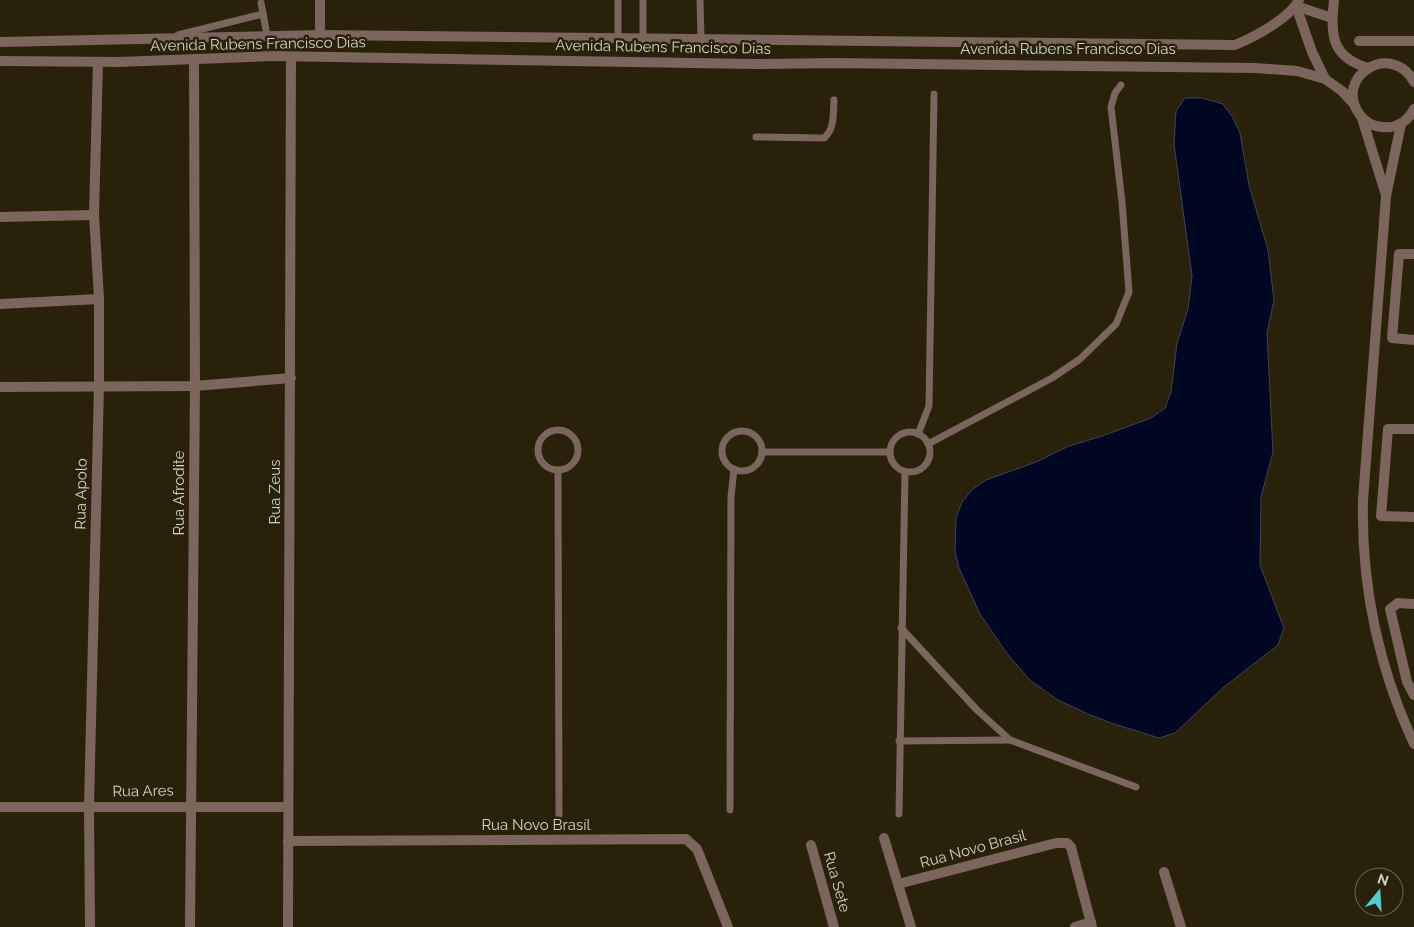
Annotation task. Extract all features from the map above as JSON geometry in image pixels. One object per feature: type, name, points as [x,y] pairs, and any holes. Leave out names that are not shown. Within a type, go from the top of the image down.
[{"type":"street","points":[[320,0],[320,35]]},
{"type":"street","points":[[1334,0],[1333,36],[1338,49],[1349,60],[1369,68]]},
{"type":"street","points":[[1297,3],[1332,18]]},
{"type":"street","name":"Avenida Rubens Francisco Dias","points":[[0,42],[320,35],[1235,45],[1252,38],[1297,3],[1312,52],[1325,79]]},
{"type":"street","points":[[1359,41],[1414,41]]},
{"type":"street","name":"Avenida Rubens Francisco Dias","points":[[0,61],[98,62],[291,56],[748,64],[834,62],[1186,65],[1298,71],[1325,79],[1342,91],[1354,104],[1362,118],[1386,196]]},
{"type":"street","name":"Rua Zeus","points":[[288,927],[291,56]]},
{"type":"street","name":"Rua Afrodite","points":[[190,927],[195,386],[194,59]]},
{"type":"street","name":"Rua Apolo","points":[[90,927],[89,807],[99,299],[94,215],[98,62]]},
{"type":"street","points":[[1354,104],[1354,87],[1362,73],[1369,68],[1377,64],[1414,66]]},
{"type":"street","points":[[1394,64],[1408,73],[1414,82]]},
{"type":"street","points":[[1362,118],[1377,127],[1385,128],[1401,124],[1414,111]]},
{"type":"street","points":[[1401,124],[1386,196],[1363,500],[1363,542],[1371,616],[1382,662],[1398,709],[1414,744]]},
{"type":"street","points":[[0,217],[94,215]]},
{"type":"street","points":[[1414,254],[1399,254],[1392,338],[1414,340]]},
{"type":"street","points":[[0,304],[99,299]]},
{"type":"street","points":[[0,387],[195,386],[291,378]]},
{"type":"street","points":[[1414,429],[1388,429],[1382,516],[1414,517]]},
{"type":"street","points":[[1413,693],[1407,682],[1390,610],[1398,603],[1414,604]]},
{"type":"street","name":"Rua Ares","points":[[0,807],[191,805],[287,807]]},
{"type":"street","points":[[884,838],[911,927]]},
{"type":"street","name":"Rua Novo Brasíl","points":[[288,841],[686,839],[697,849],[728,927]]},
{"type":"street","name":"Rua Novo Brasil","points":[[898,884],[1056,843],[1067,843],[1071,847],[1092,925]]},
{"type":"street","name":"Rua Sete","points":[[811,845],[834,927]]},
{"type":"street","points":[[1164,872],[1181,927]]},
{"type":"street","points":[[1075,927],[1092,925]]},
{"type":"lane","points":[[618,0],[618,37]]},
{"type":"lane","points":[[643,0],[643,38]]},
{"type":"lane","points":[[700,0],[701,38]]},
{"type":"lane","points":[[261,3],[267,35]]},
{"type":"lane","points":[[155,40],[263,14]]},
{"type":"lane","points":[[928,444],[1052,378],[1080,359],[1116,324],[1129,292],[1122,202],[1111,107],[1112,99],[1121,86]]},
{"type":"lane","points":[[918,434],[929,406],[934,94]]},
{"type":"lane","points":[[756,137],[824,138],[830,132],[832,126],[834,100]]},
{"type":"lane","points":[[559,430],[571,434],[575,439],[578,451],[574,462],[570,466],[558,470],[552,469],[542,461],[538,449],[547,433],[559,430]]},
{"type":"lane","points":[[743,431],[750,433],[759,441],[762,452],[760,458],[752,468],[746,471],[734,469],[725,462],[722,450],[726,439],[731,434],[743,431]]},
{"type":"lane","points":[[902,434],[918,434],[928,444],[930,457],[928,463],[918,471],[905,472],[894,465],[890,452],[892,445],[902,434]]},
{"type":"lane","points":[[762,452],[890,452]]},
{"type":"lane","points":[[730,810],[731,506],[734,469]]},
{"type":"lane","points":[[558,470],[560,815]]},
{"type":"lane","points":[[899,814],[905,472]]},
{"type":"lane","points":[[901,628],[977,710],[1010,740]]},
{"type":"lane","points":[[899,741],[1010,740],[1136,788]]},
{"type":"water","points":[[1185,98],[1202,98],[1223,104],[1233,118],[1240,133],[1249,185],[1268,250],[1274,300],[1267,333],[1273,452],[1261,497],[1260,565],[1284,628],[1278,645],[1224,687],[1175,733],[1159,738],[1088,714],[1058,700],[1031,681],[1008,655],[980,614],[959,568],[955,552],[956,518],[962,502],[973,489],[986,480],[1036,462],[1069,446],[1151,418],[1165,408],[1171,392],[1177,343],[1188,309],[1192,276],[1174,144],[1176,111]]}]
